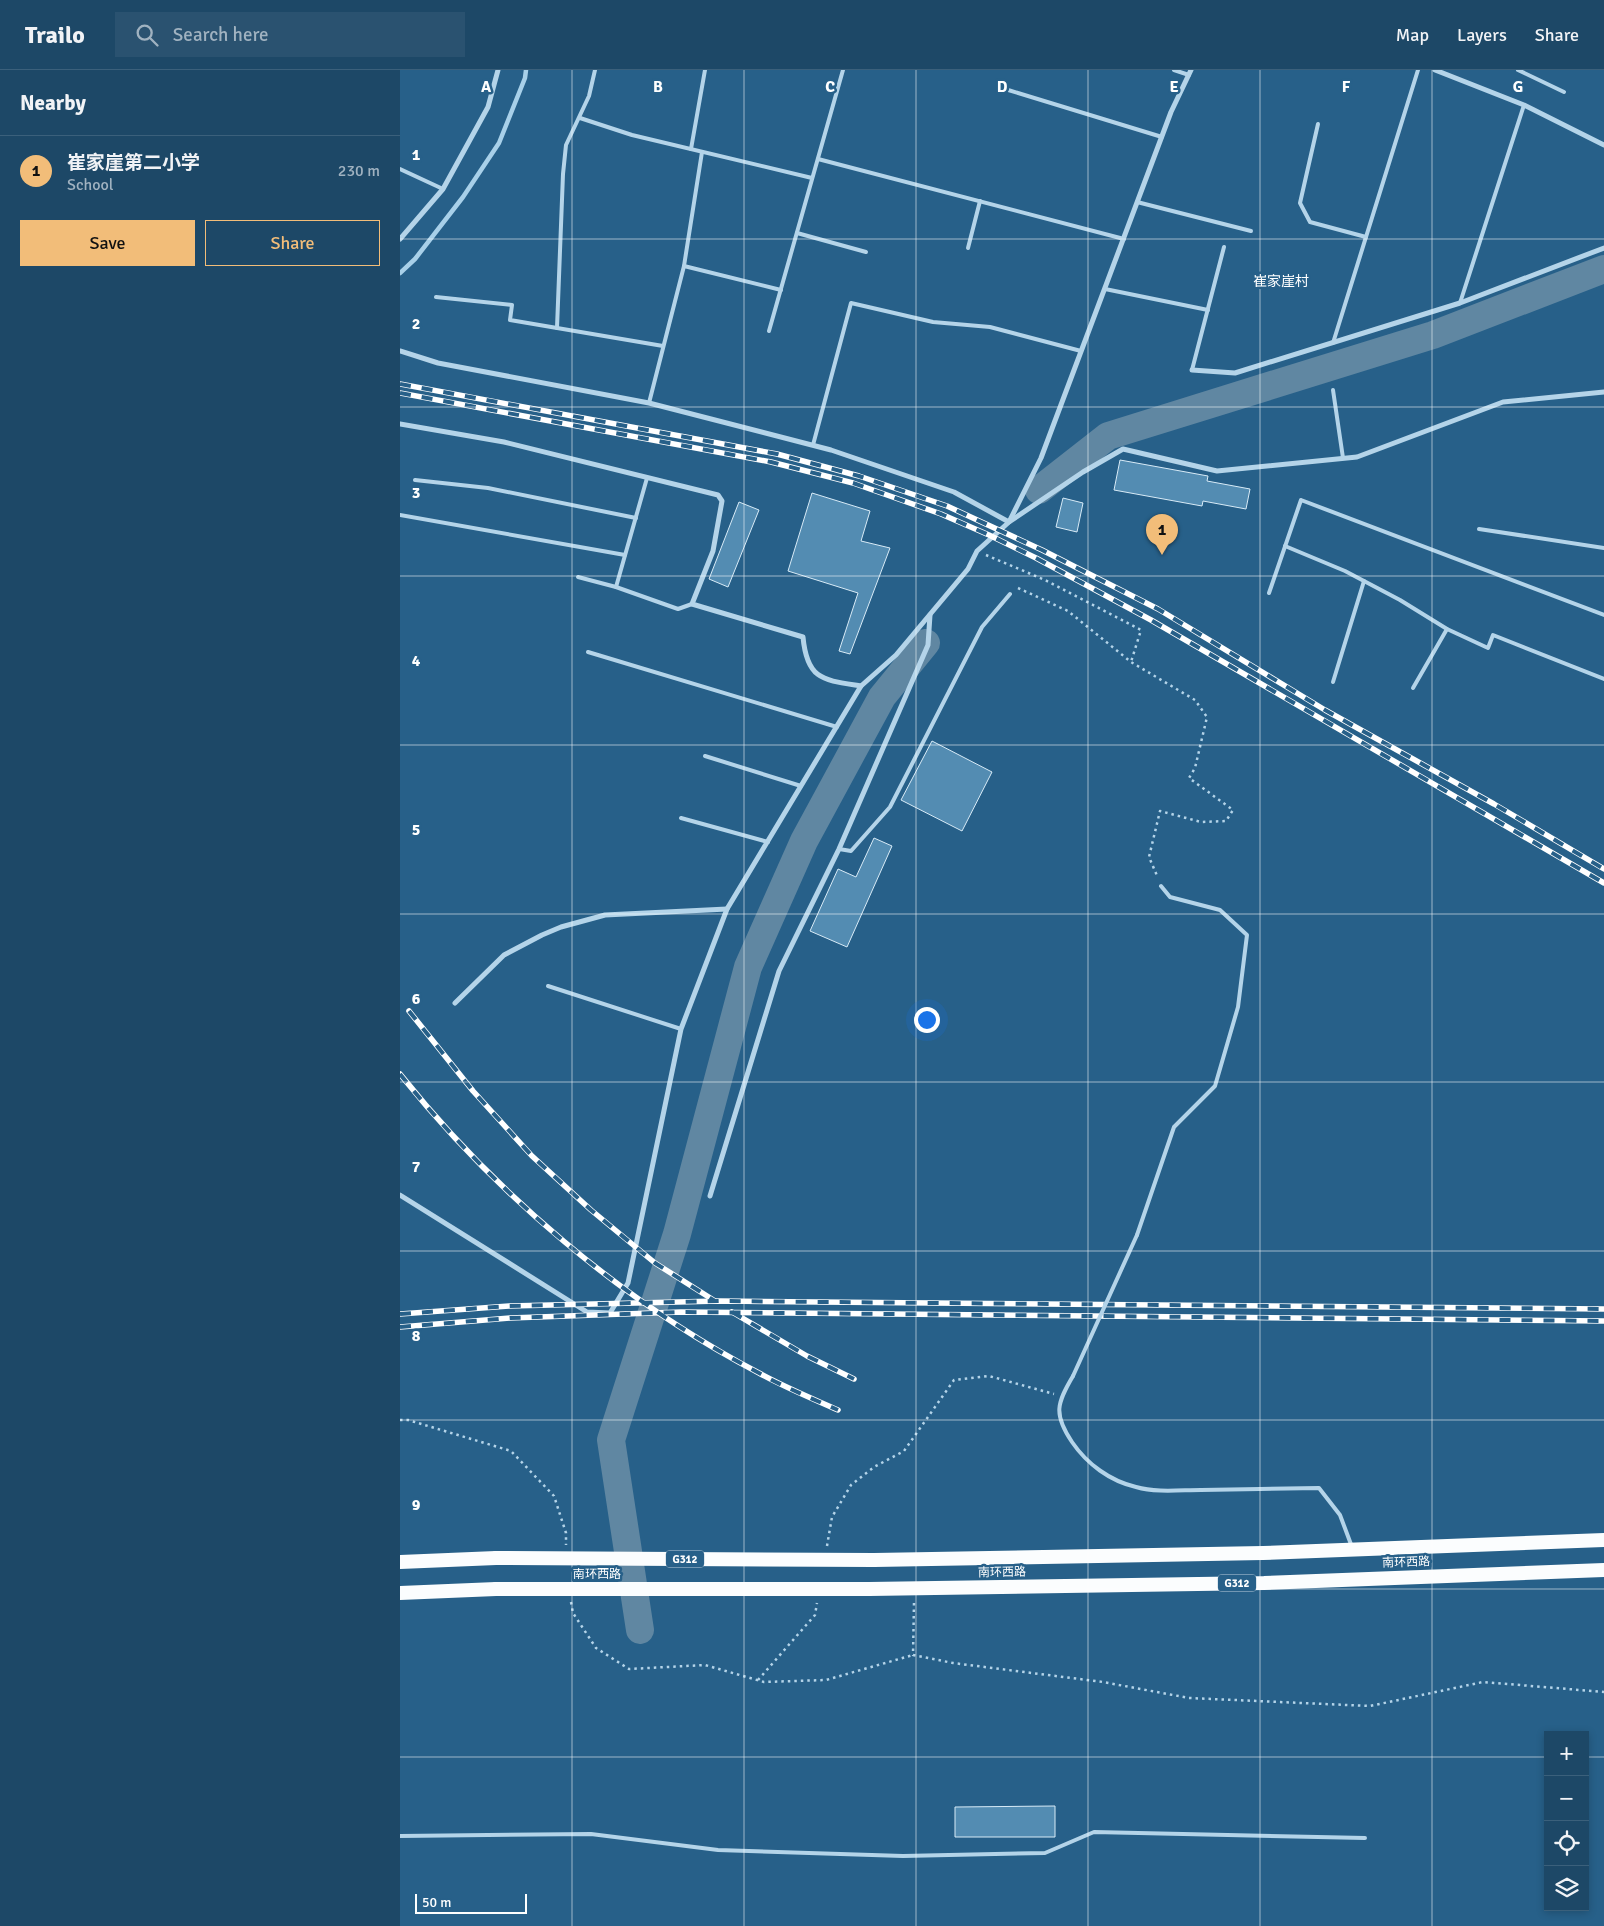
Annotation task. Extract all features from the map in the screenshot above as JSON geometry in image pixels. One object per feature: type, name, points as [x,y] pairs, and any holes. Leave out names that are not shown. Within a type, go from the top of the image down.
[{"type":"highway","name":"南环西路","points":[[400,1562],[496,1558],[874,1560],[1253,1553],[1604,1540]]},
{"type":"highway","name":"南环西路","points":[[400,1593],[496,1589],[869,1590],[1264,1583],[1604,1570]]},
{"type":"street","points":[[400,239],[443,189],[488,107],[498,70]]},
{"type":"street","points":[[1435,70],[1524,105],[1604,145]]},
{"type":"street","points":[[1010,522],[1041,458],[1171,112],[1190,72]]},
{"type":"street","points":[[1192,370],[1235,373],[1460,304],[1604,248]]},
{"type":"street","points":[[400,351],[438,363],[648,403],[831,450],[954,492],[1010,522]]},
{"type":"street","points":[[400,1195],[587,1312],[610,1313],[628,1283],[681,1029],[727,909],[861,686],[896,655],[968,569],[977,551],[1010,522],[1083,472],[1123,449],[1217,471],[1357,457],[1503,402],[1604,392]]},
{"type":"street","points":[[400,424],[504,442],[718,495],[722,501],[713,551],[692,604],[803,637],[804,655],[813,672],[833,682],[861,686]]},
{"type":"street","points":[[710,1196],[779,971],[840,848],[928,645],[930,614]]},
{"type":"street","points":[[455,1003],[504,956],[561,927],[605,915],[727,909]]},
{"type":"lane","points":[[557,328],[563,174],[566,145],[589,96],[594,70]]},
{"type":"lane","points":[[691,149],[705,70]]},
{"type":"lane","points":[[769,331],[843,70]]},
{"type":"lane","points":[[1174,70],[1190,72]]},
{"type":"lane","points":[[1333,343],[1418,70]]},
{"type":"lane","points":[[1518,70],[1564,92]]},
{"type":"lane","points":[[1005,89],[1162,137]]},
{"type":"lane","points":[[1460,304],[1524,105]]},
{"type":"lane","points":[[580,118],[632,135],[812,178]]},
{"type":"lane","points":[[1318,124],[1300,203],[1310,222],[1366,237]]},
{"type":"lane","points":[[648,403],[684,266],[702,152]]},
{"type":"lane","points":[[818,159],[1124,239]]},
{"type":"lane","points":[[400,169],[443,189]]},
{"type":"lane","points":[[968,248],[980,201]]},
{"type":"lane","points":[[1137,202],[1251,230]]},
{"type":"lane","points":[[797,233],[866,252]]},
{"type":"lane","points":[[1192,370],[1224,247]]},
{"type":"lane","points":[[684,266],[781,290]]},
{"type":"lane","points":[[1105,289],[1208,310]]},
{"type":"lane","points":[[436,297],[512,306],[510,320],[663,346]]},
{"type":"lane","points":[[814,446],[851,303],[933,322],[990,327],[1081,351]]},
{"type":"lane","points":[[1333,390],[1343,458]]},
{"type":"lane","points":[[616,587],[647,478]]},
{"type":"lane","points":[[415,480],[488,488],[636,518]]},
{"type":"lane","points":[[1269,593],[1301,500],[1604,615]]},
{"type":"lane","points":[[400,515],[625,555]]},
{"type":"lane","points":[[1479,529],[1604,548]]},
{"type":"lane","points":[[1285,546],[1400,600],[1446,629],[1488,648],[1493,635],[1604,679]]},
{"type":"lane","points":[[578,577],[616,587],[678,608],[692,604]]},
{"type":"lane","points":[[1333,682],[1364,582]]},
{"type":"lane","points":[[840,848],[852,850],[890,807],[982,627],[1010,594]]},
{"type":"lane","points":[[1413,688],[1446,629]]},
{"type":"lane","points":[[588,652],[837,727]]},
{"type":"lane","points":[[705,756],[802,786]]},
{"type":"lane","points":[[681,818],[768,842]]},
{"type":"lane","points":[[1161,886],[1170,897],[1220,910],[1247,935],[1238,1007],[1215,1086],[1174,1126],[1137,1235],[1073,1376],[1061,1396],[1059,1408],[1061,1421],[1068,1435],[1085,1458],[1108,1476],[1128,1485],[1149,1490],[1319,1488],[1346,1526],[1352,1550]]},
{"type":"lane","points":[[548,986],[681,1029]]},
{"type":"lane","points":[[400,1836],[591,1834],[718,1850],[903,1856],[1045,1853],[1094,1832],[1365,1838]]},
{"type":"path","points":[[977,551],[1045,580],[1141,630],[1131,662]]},
{"type":"path","points":[[1010,594],[1018,587],[1068,611],[1131,662],[1194,700],[1206,716],[1195,768],[1189,778],[1233,810],[1226,821],[1201,822],[1160,812],[1149,857],[1161,886]]},
{"type":"path","points":[[827,1546],[832,1517],[851,1485],[874,1467],[904,1451],[954,1380],[989,1376],[1061,1396]]},
{"type":"path","points":[[914,1589],[913,1655],[953,1663],[1104,1682],[1189,1698],[1370,1706],[1483,1682],[1604,1692]]},
{"type":"path","points":[[758,1680],[815,1615],[818,1595]]},
{"type":"building","points":[[1120,460],[1208,476],[1207,481],[1250,489],[1246,509],[1203,501],[1202,506],[1114,490]]},
{"type":"building","points":[[812,493],[870,511],[861,541],[890,548],[850,654],[839,651],[858,593],[788,571]]},
{"type":"building","points":[[1063,498],[1083,503],[1077,532],[1056,527]]},
{"type":"building","points":[[739,502],[759,510],[728,587],[709,579]]},
{"type":"building","points":[[932,741],[992,772],[962,831],[901,800]]},
{"type":"building","points":[[874,838],[892,846],[847,947],[810,931],[838,869],[856,877]]},
{"type":"building","points":[[1055,1806],[1055,1837],[955,1837],[955,1807]]},
{"type":"waterway","points":[[400,273],[415,259],[463,197],[499,143],[525,78],[526,70]]},
{"type":"waterway","points":[[1039,490],[1108,436],[1433,335],[1604,269]]},
{"type":"waterway","points":[[640,1630],[611,1440],[677,1234],[748,967],[804,841],[882,697],[926,643]]},
{"type":"railway","points":[[400,384],[777,454],[859,476],[947,506],[1042,550],[1158,609],[1325,710],[1494,804],[1604,869]]},
{"type":"railway","points":[[400,393],[771,462],[853,483],[941,514],[1036,558],[1151,620],[1604,883]]},
{"type":"railway","points":[[409,1011],[473,1091],[532,1156],[591,1210],[655,1263],[715,1301]]},
{"type":"railway","points":[[400,1074],[437,1118],[519,1202],[564,1242],[611,1279],[708,1345],[778,1383],[838,1410]]},
{"type":"railway","points":[[400,1314],[509,1306],[720,1301],[1604,1309]]},
{"type":"railway","points":[[400,1327],[510,1318],[681,1312],[1604,1321]]},
{"type":"railway","points":[[732,1312],[807,1356],[854,1379]]},
{"type":"place","name":"崔家崖第二小学","points":[[1162,555]]},
{"type":"district","name":"崔家崖村","points":[[1281,281]]}]
